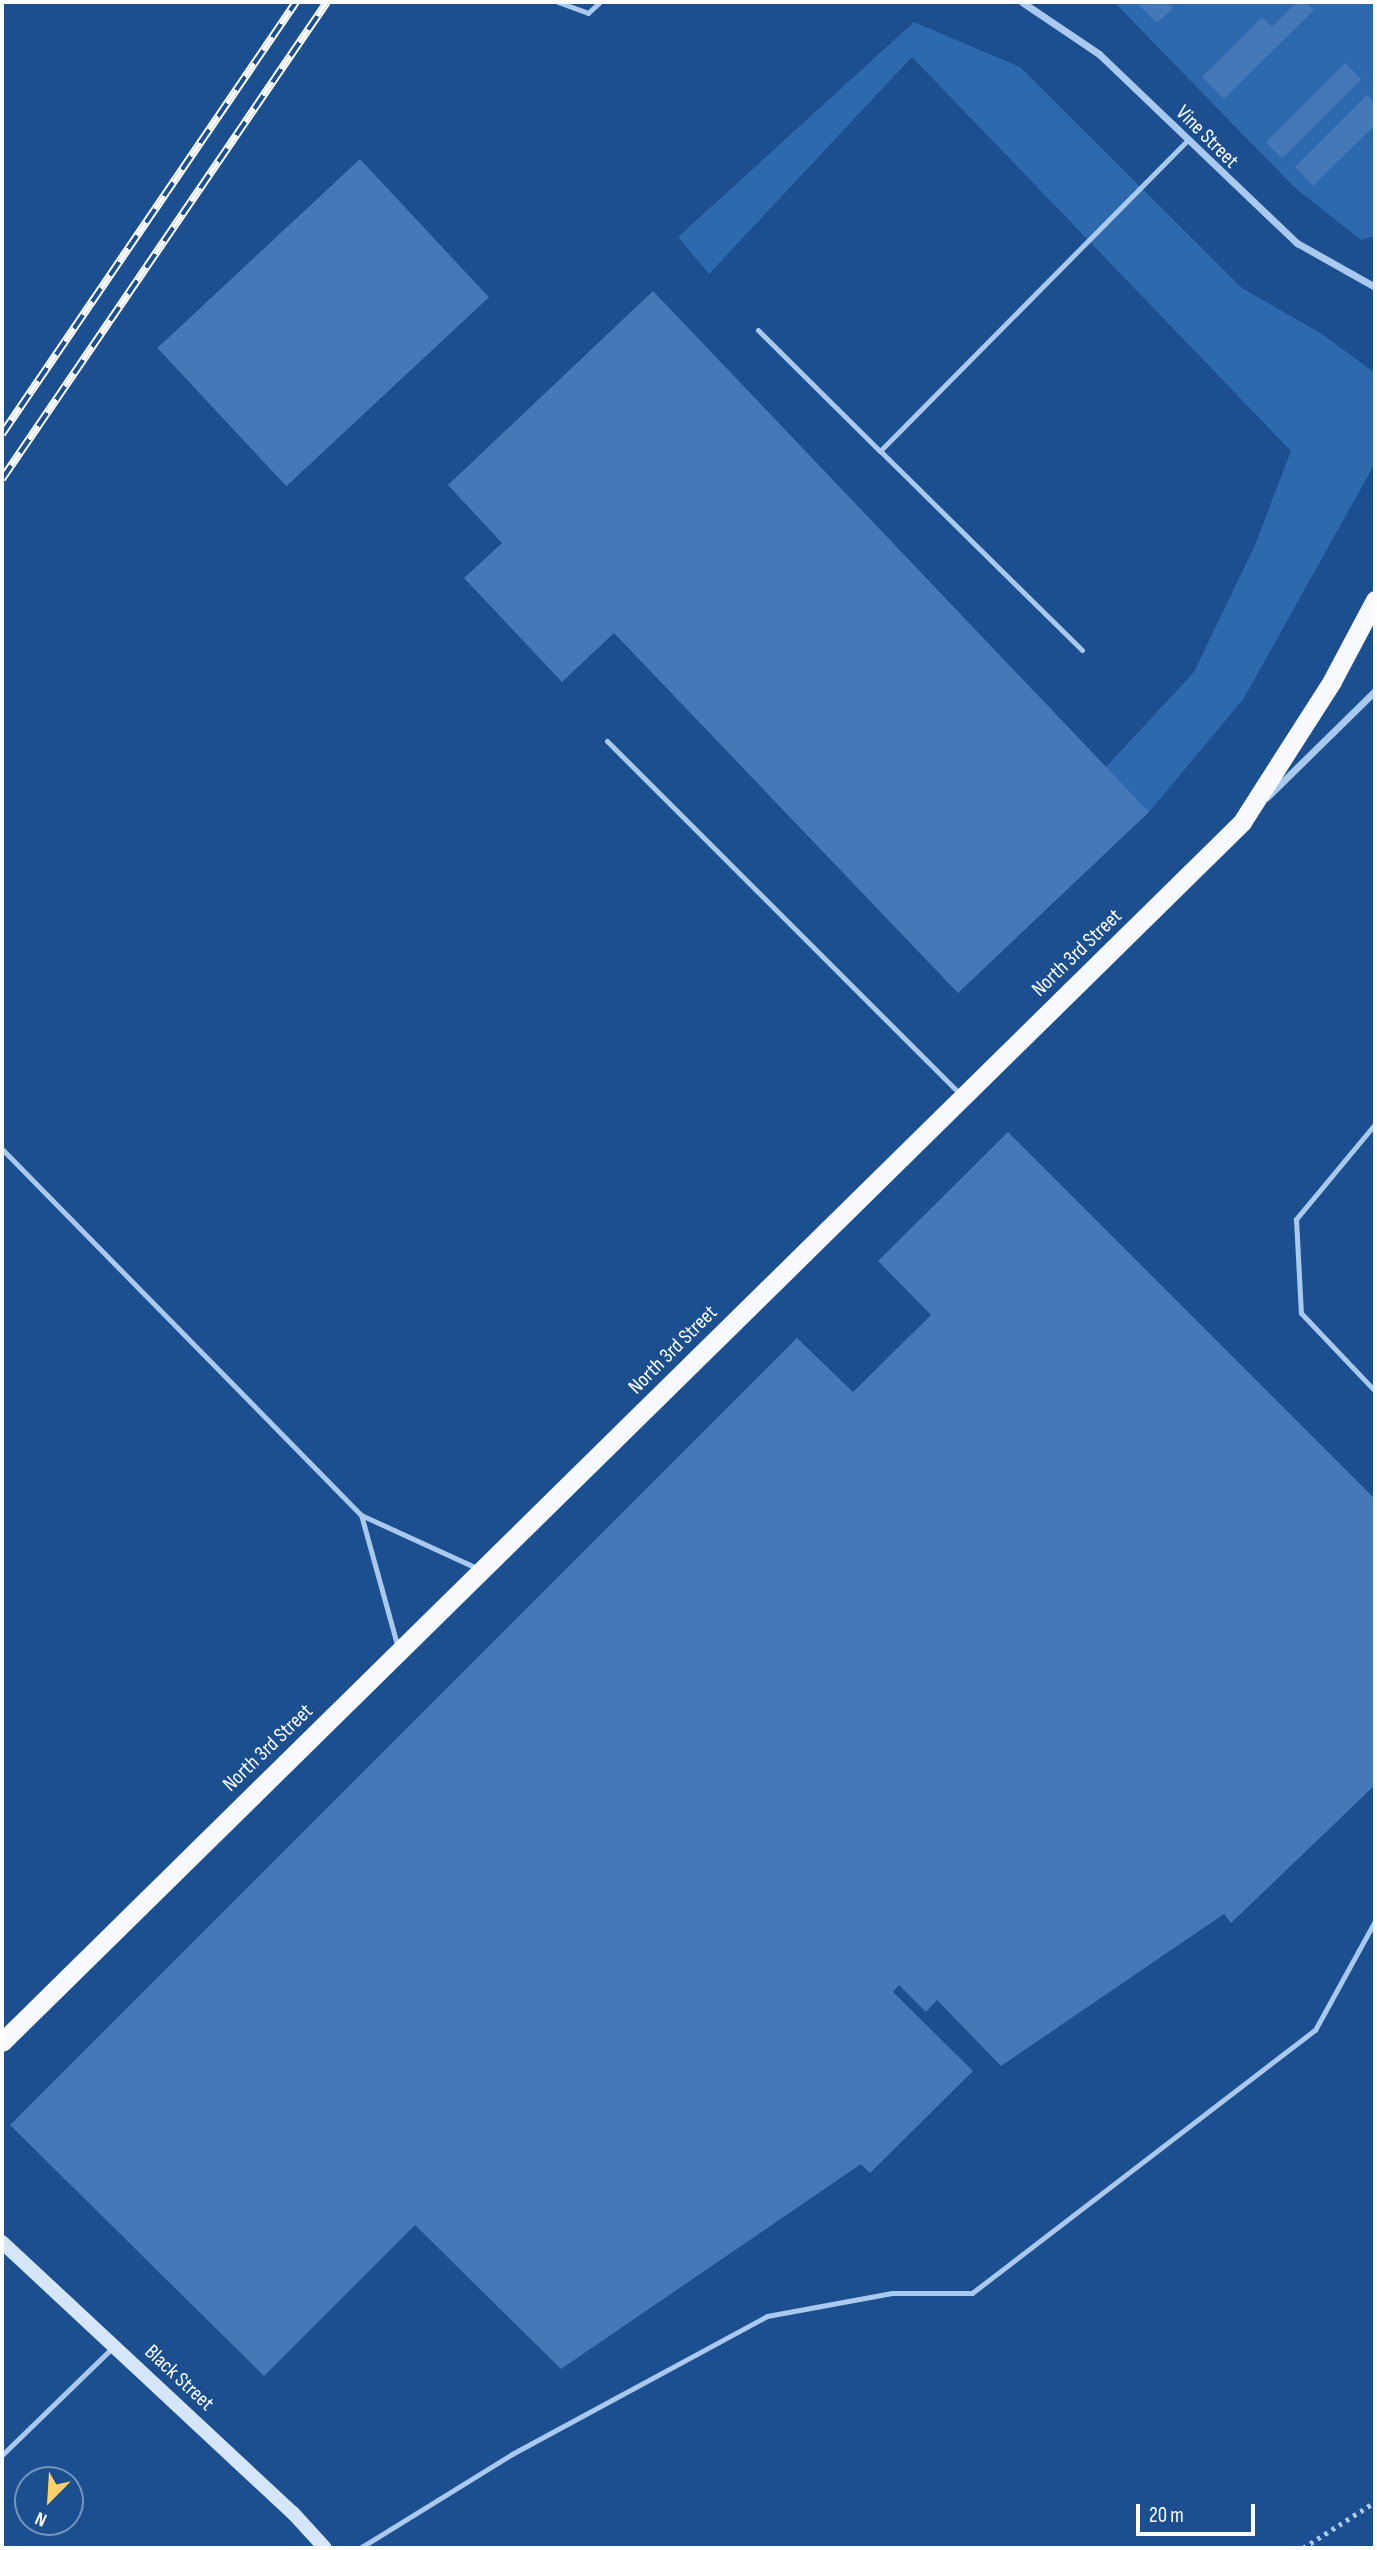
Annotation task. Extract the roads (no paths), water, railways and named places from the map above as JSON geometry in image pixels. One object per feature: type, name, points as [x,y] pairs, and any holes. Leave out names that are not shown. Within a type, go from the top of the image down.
[{"type":"highway","points":[[1242,822],[1332,681],[1375,600]]},
{"type":"highway","name":"North 3rd Street","points":[[2,2042],[1242,822]]},
{"type":"main road","name":"Black Street","points":[[2,2242],[325,2548]]},
{"type":"street","name":"Vine Street","points":[[1022,2],[1099,54],[1187,141],[1297,243],[1375,287]]},
{"type":"street","name":"North 3rd Street","points":[[1242,822],[1375,691]]},
{"type":"lane","points":[[558,2],[588,13],[600,2]]},
{"type":"lane","points":[[880,451],[1187,141]]},
{"type":"lane","points":[[758,330],[1082,650]]},
{"type":"lane","points":[[607,741],[963,1096]]},
{"type":"lane","points":[[1375,1124],[1296,1220],[1301,1313],[1375,1391]]},
{"type":"lane","points":[[2,1149],[361,1515],[482,1570]]},
{"type":"lane","points":[[361,1515],[399,1652]]},
{"type":"lane","points":[[360,2548],[512,2454],[767,2316],[892,2293],[972,2293],[1315,2030],[1375,1921]]},
{"type":"lane","points":[[2,2455],[114,2346]]},
{"type":"railway","points":[[2,434],[296,2]]},
{"type":"railway","points":[[2,479],[327,2]]}]
